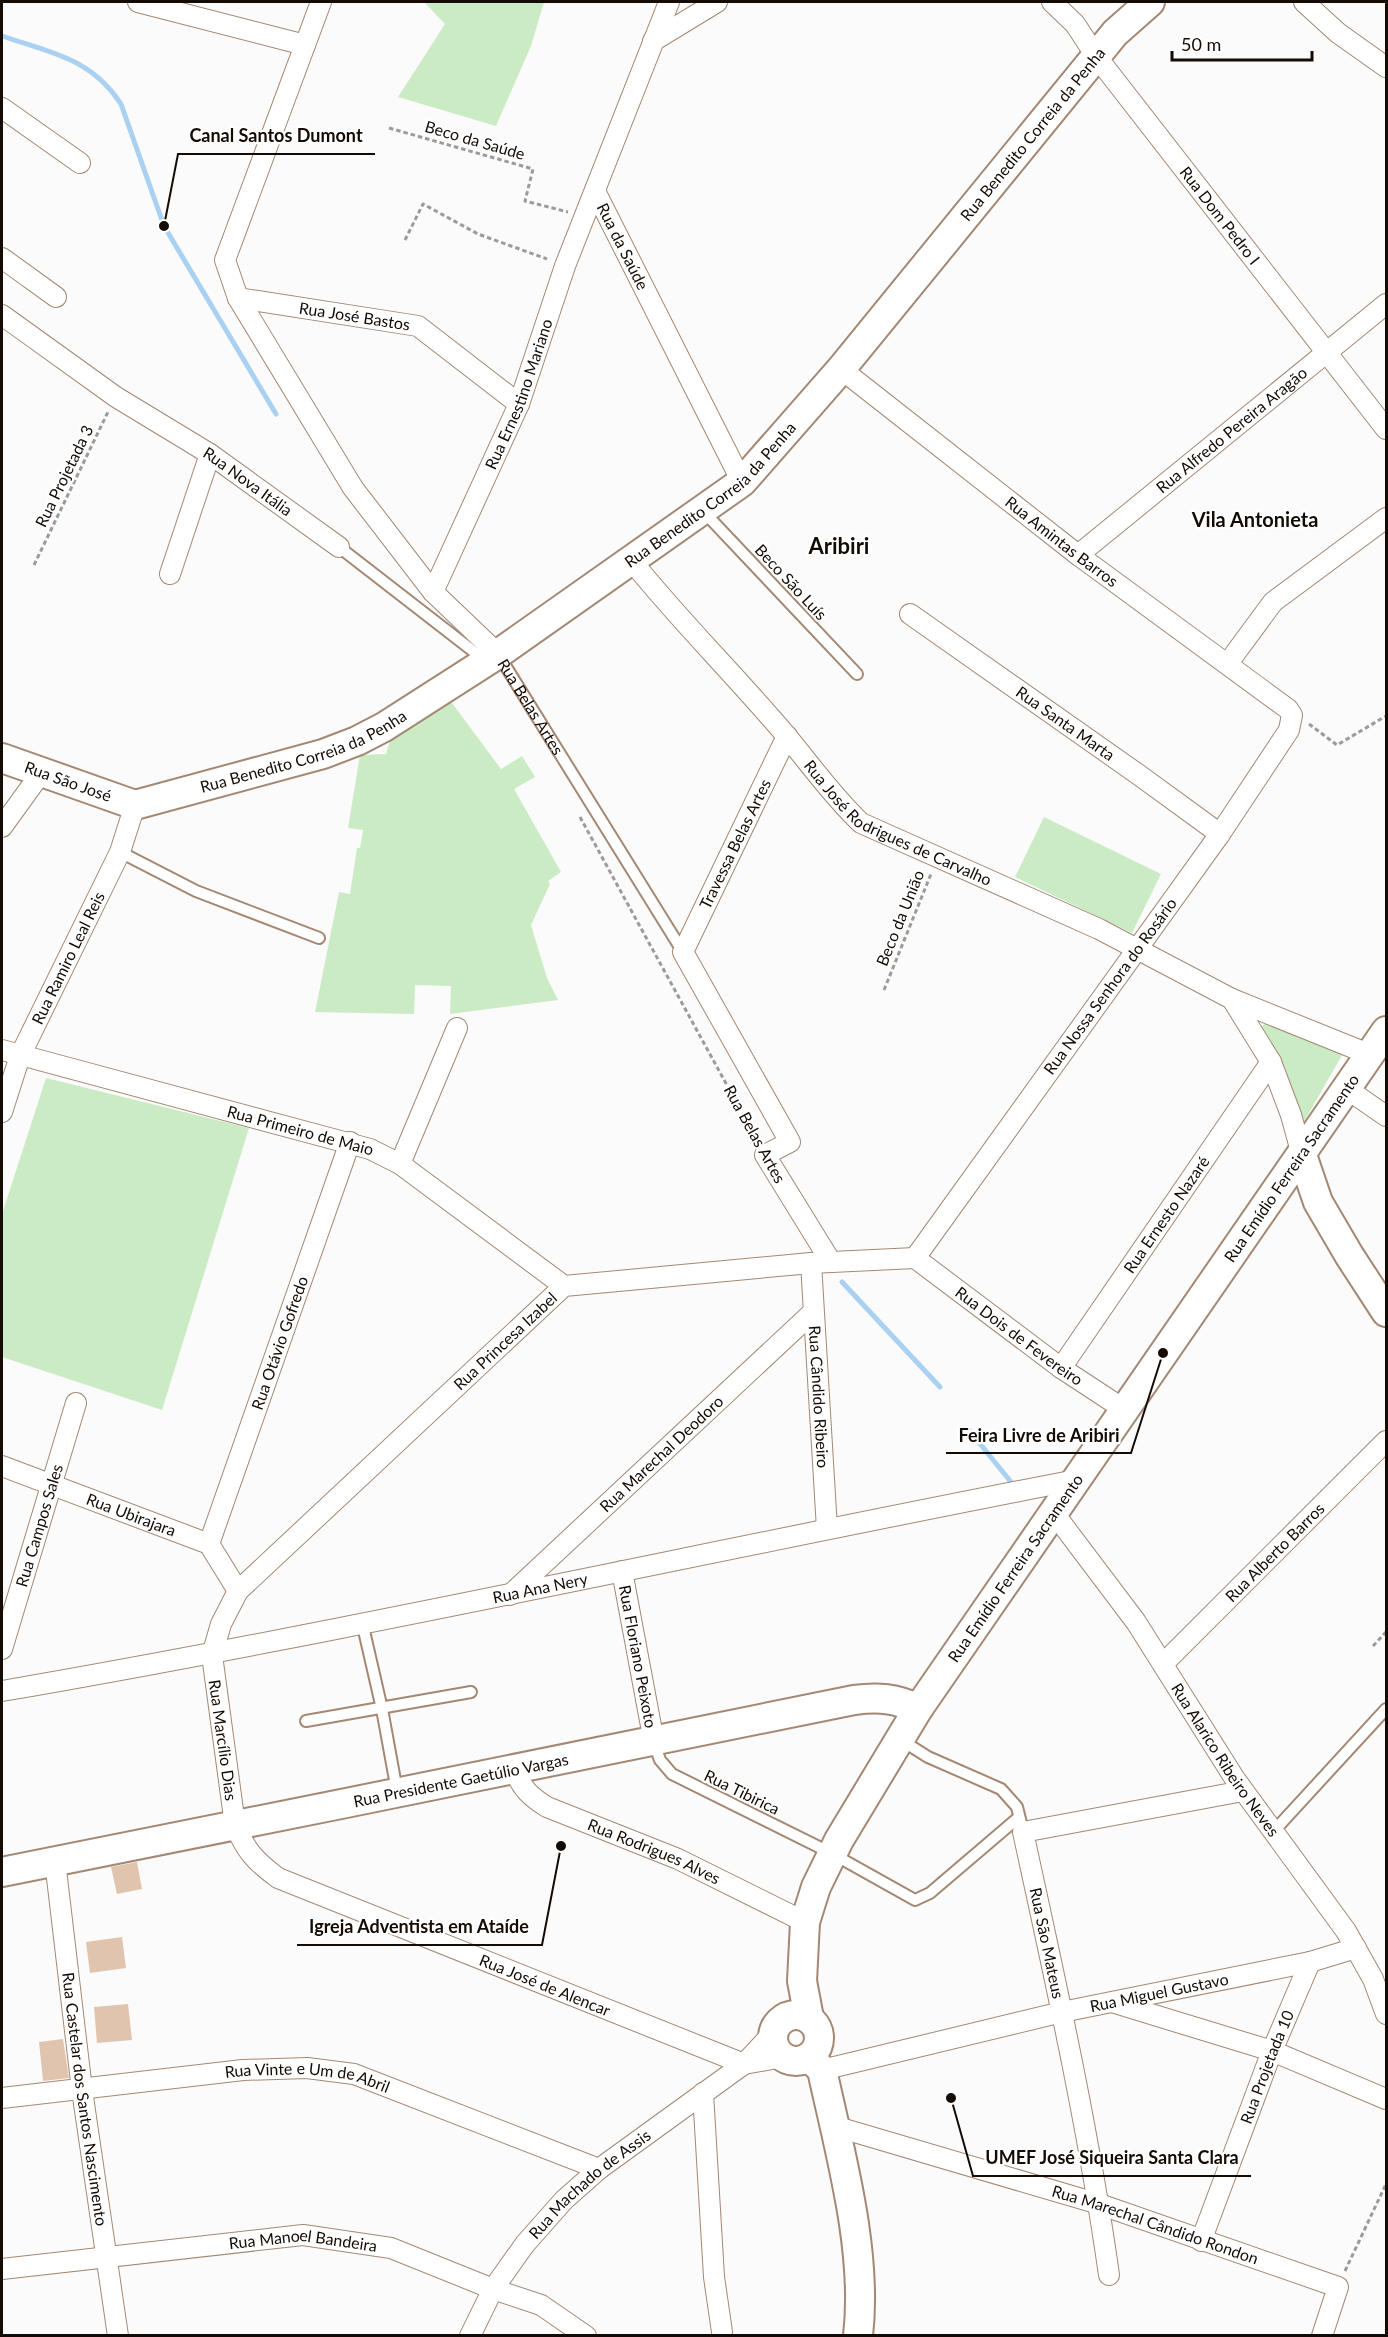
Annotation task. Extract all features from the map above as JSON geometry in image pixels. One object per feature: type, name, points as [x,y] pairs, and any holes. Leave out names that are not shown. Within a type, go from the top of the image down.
[{"type":"street","points":[[141,2],[305,45],[321,2]]},
{"type":"street","name":"Rua da Saúde","points":[[669,2],[595,191],[742,482]]},
{"type":"street","points":[[653,40],[717,2]]},
{"type":"street","name":"Rua Dom Pedro I","points":[[1052,2],[1075,24],[1096,56],[1386,429]]},
{"type":"street","name":"Rua Benedito Correia da Penha","points":[[135,805],[323,754],[357,741],[384,727],[492,657],[742,482],[841,369],[1115,33],[1150,2]]},
{"type":"street","points":[[1304,2],[1338,33],[1386,67]]},
{"type":"street","name":"Rua Belas Artes","points":[[305,45],[225,260],[238,298],[354,488],[433,592],[492,657]]},
{"type":"street","points":[[2,108],[80,163]]},
{"type":"street","name":"Rua Ernestino Mariano","points":[[433,592],[519,404],[566,266],[595,191]]},
{"type":"street","points":[[2,258],[56,297]]},
{"type":"street","name":"Rua José Bastos","points":[[238,298],[418,327],[519,404]]},
{"type":"street","name":"Rua Alfredo Pereira Aragão","points":[[1078,555],[1328,354],[1386,304]]},
{"type":"street","name":"Rua Nova Itália","points":[[2,315],[116,397],[210,453],[339,547]]},
{"type":"street","name":"Rua Amintas Barros","points":[[841,369],[1078,555],[1288,709]]},
{"type":"street","points":[[170,574],[210,453]]},
{"type":"street","points":[[1228,663],[1273,602],[1386,518]]},
{"type":"street","name":"Rua José Rodrigues de Carvalho","points":[[631,560],[667,605],[709,646],[787,736],[843,806],[861,823],[1137,948],[1232,999],[1371,1055]]},
{"type":"street","name":"Rua Santa Marta","points":[[910,614],[1139,774],[1220,834]]},
{"type":"street","name":"Rua Nossa Senhora do Rosário","points":[[915,1258],[1220,834],[1289,730],[1292,715],[1288,709]]},
{"type":"street","name":"Travessa Belas Artes","points":[[683,952],[787,736]]},
{"type":"street","name":"Rua São José","points":[[2,758],[135,805]]},
{"type":"street","points":[[2,827],[41,773]]},
{"type":"street","name":"Rua Ramiro Leal Reis","points":[[2,1112],[11,1053],[120,852],[135,805]]},
{"type":"street","name":"Rua Belas Artes","points":[[683,952],[790,1142],[765,1155],[831,1262]]},
{"type":"street","name":"Rua José Rodrigues de Carvalho","points":[[1232,999],[1271,1062],[1291,1115],[1302,1155]]},
{"type":"street","points":[[1256,1036],[1256,1024],[1259,1018],[1265,1014],[1274,1014]]},
{"type":"street","points":[[400,1164],[457,1028]]},
{"type":"street","name":"Rua Emídio Ferreira Sacramento","points":[[797,2042],[805,1922],[816,1887],[831,1853],[918,1709],[1386,1031]]},
{"type":"street","name":"Rua Primeiro de Maio","points":[[11,1053],[350,1142],[400,1164],[564,1286]]},
{"type":"street","name":"Rua Ernesto Nazaré","points":[[1061,1368],[1271,1062]]},
{"type":"street","points":[[1347,1089],[1386,1116]]},
{"type":"street","name":"Rua Otávio Gofredo","points":[[209,1544],[350,1142]]},
{"type":"street","points":[[1302,1155],[1318,1202],[1386,1312]]},
{"type":"street","name":"Rua Princesa Izabel","points":[[212,1655],[221,1624],[238,1591],[564,1286],[811,1263],[915,1258]]},
{"type":"street","name":"Rua Dois de Fevereiro","points":[[915,1258],[1061,1368],[1125,1410]]},
{"type":"street","name":"Rua Cândido Ribeiro","points":[[811,1263],[812,1313],[826,1530]]},
{"type":"street","name":"Rua Marechal Deodoro","points":[[510,1595],[812,1313]]},
{"type":"street","name":"Rua Campos Sales","points":[[2,1649],[76,1403]]},
{"type":"street","name":"Rua Alberto Barros","points":[[1162,1664],[1386,1441]]},
{"type":"street","name":"Rua Ubirajara","points":[[2,1466],[209,1544]]},
{"type":"street","name":"Rua Ana Nery","points":[[2,1690],[212,1655],[362,1622],[510,1595],[1076,1480]]},
{"type":"street","name":"Rua Alarico Ribeiro Neves","points":[[1053,1512],[1129,1613],[1243,1791],[1356,1948],[1386,2014]]},
{"type":"street","points":[[209,1544],[238,1591]]},
{"type":"street","name":"Rua Floriano Peixoto","points":[[622,1571],[654,1742]]},
{"type":"street","name":"Rua Marcílio Dias","points":[[212,1655],[235,1825]]},
{"type":"street","name":"Rua Presidente Gaetúlio Vargas","points":[[2,1872],[397,1791],[515,1771],[878,1697],[901,1701],[918,1709]]},
{"type":"street","name":"Rua Rodrigues Alves","points":[[515,1771],[520,1784],[531,1797],[547,1806],[678,1859],[805,1922]]},
{"type":"street","points":[[1021,1825],[1243,1791]]},
{"type":"street","name":"Rua José de Alencar","points":[[235,1825],[244,1847],[258,1864],[278,1878],[744,2064]]},
{"type":"street","name":"Rua São Mateus","points":[[1021,1825],[1062,2012],[1099,2204],[1109,2275]]},
{"type":"street","name":"Rua Castelar dos Santos Nascimento","points":[[55,1861],[82,2090],[118,2336]]},
{"type":"street","name":"Rua Miguel Gustavo","points":[[797,2042],[1062,2012],[1310,1962],[1356,1948]]},
{"type":"street","name":"Rua Projetada 10","points":[[1202,2241],[1272,2051],[1310,1962]]},
{"type":"street","points":[[1112,2002],[1272,2051],[1386,2099]]},
{"type":"street","points":[[797,2042],[834,2126],[858,2260],[861,2315],[858,2336]]},
{"type":"street","name":"Rua Machado de Assis","points":[[470,2336],[493,2289],[525,2244],[548,2217],[599,2169],[744,2064],[797,2042]]},
{"type":"street","name":"Rua Vinte e Um de Abril","points":[[2,2098],[243,2070],[307,2068],[354,2074],[599,2169]]},
{"type":"street","points":[[704,2093],[714,2277],[722,2332]]},
{"type":"street","name":"Rua Marechal Cândido Rondon","points":[[834,2126],[1099,2204],[1338,2287]]},
{"type":"street","name":"Rua Manoel Bandeira","points":[[2,2269],[303,2235],[391,2248],[493,2289],[541,2305],[586,2336]]},
{"type":"street","points":[[1322,2336],[1338,2287]]},
{"type":"lane","name":"Beco São Luís","points":[[703,511],[857,674]]},
{"type":"lane","name":"Rua Nova Itália","points":[[339,547],[492,657]]},
{"type":"lane","name":"Rua Belas Artes","points":[[492,657],[683,952]]},
{"type":"lane","points":[[120,852],[196,891],[319,938]]},
{"type":"lane","points":[[362,1622],[382,1709],[397,1791]]},
{"type":"lane","points":[[306,1721],[471,1692]]},
{"type":"lane","points":[[1273,1832],[1386,1708]]},
{"type":"lane","points":[[900,1739],[928,1757],[1001,1789],[1010,1796],[1021,1825]]},
{"type":"lane","name":"Rua Tibirica","points":[[654,1742],[660,1760],[672,1774],[831,1853],[908,1898],[921,1900],[1021,1825]]},
{"type":"path","name":"Beco da Saúde","points":[[388,128],[533,169],[525,201],[584,216]]},
{"type":"path","points":[[405,240],[423,204],[478,234],[566,266]]},
{"type":"path","name":"Rua Projetada 3","points":[[34,565],[116,397]]},
{"type":"path","points":[[1288,709],[1337,745],[1386,716]]},
{"type":"path","name":"Rua Belas Artes","points":[[575,809],[765,1155]]},
{"type":"path","name":"Beco da União","points":[[884,990],[938,856]]},
{"type":"path","points":[[1373,1646],[1386,1632]]},
{"type":"path","points":[[1338,2287],[1386,2184]]},
{"type":"green space","points":[[424,2],[544,2],[531,46],[496,126],[398,97],[445,24]]},
{"type":"green space","points":[[449,699],[501,769],[522,756],[535,777],[514,789],[561,872],[548,881],[550,884],[531,925],[547,978],[558,1000],[450,1014],[451,986],[415,985],[414,1014],[315,1012],[339,892],[350,894],[357,848],[360,848],[363,830],[348,828],[360,755],[386,754],[391,737]]},
{"type":"green space","points":[[1044,817],[1161,874],[1132,933],[1015,877]]},
{"type":"green space","points":[[1271,1018],[1345,1050],[1301,1127],[1259,1029]]},
{"type":"green space","points":[[46,1078],[249,1128],[162,1410],[2,1357],[2,1214]]},
{"type":"building","points":[[137,1862],[142,1889],[117,1894],[111,1867]]},
{"type":"building","points":[[122,1937],[126,1968],[90,1973],[86,1942]]},
{"type":"building","points":[[128,2004],[132,2040],[97,2043],[94,2007]]},
{"type":"building","points":[[63,2039],[69,2078],[43,2081],[39,2042]]},
{"type":"waterway","points":[[2,36],[69,59],[97,76],[121,104],[164,226],[276,414]]},
{"type":"waterway","points":[[842,1282],[940,1387]]},
{"type":"waterway","points":[[968,1429],[1011,1482]]},
{"type":"place","name":"Canal Santos Dumont","points":[[164,226]]},
{"type":"place","name":"Feira Livre de Aribiri","points":[[1163,1353]]},
{"type":"place","name":"Igreja Adventista em Ataíde","points":[[561,1846]]},
{"type":"place","name":"UMEF José Siqueira Santa Clara","points":[[951,2098]]},
{"type":"district","name":"Vila Antonieta","points":[[1255,520]]},
{"type":"district","name":"Aribiri","points":[[839,546]]}]
